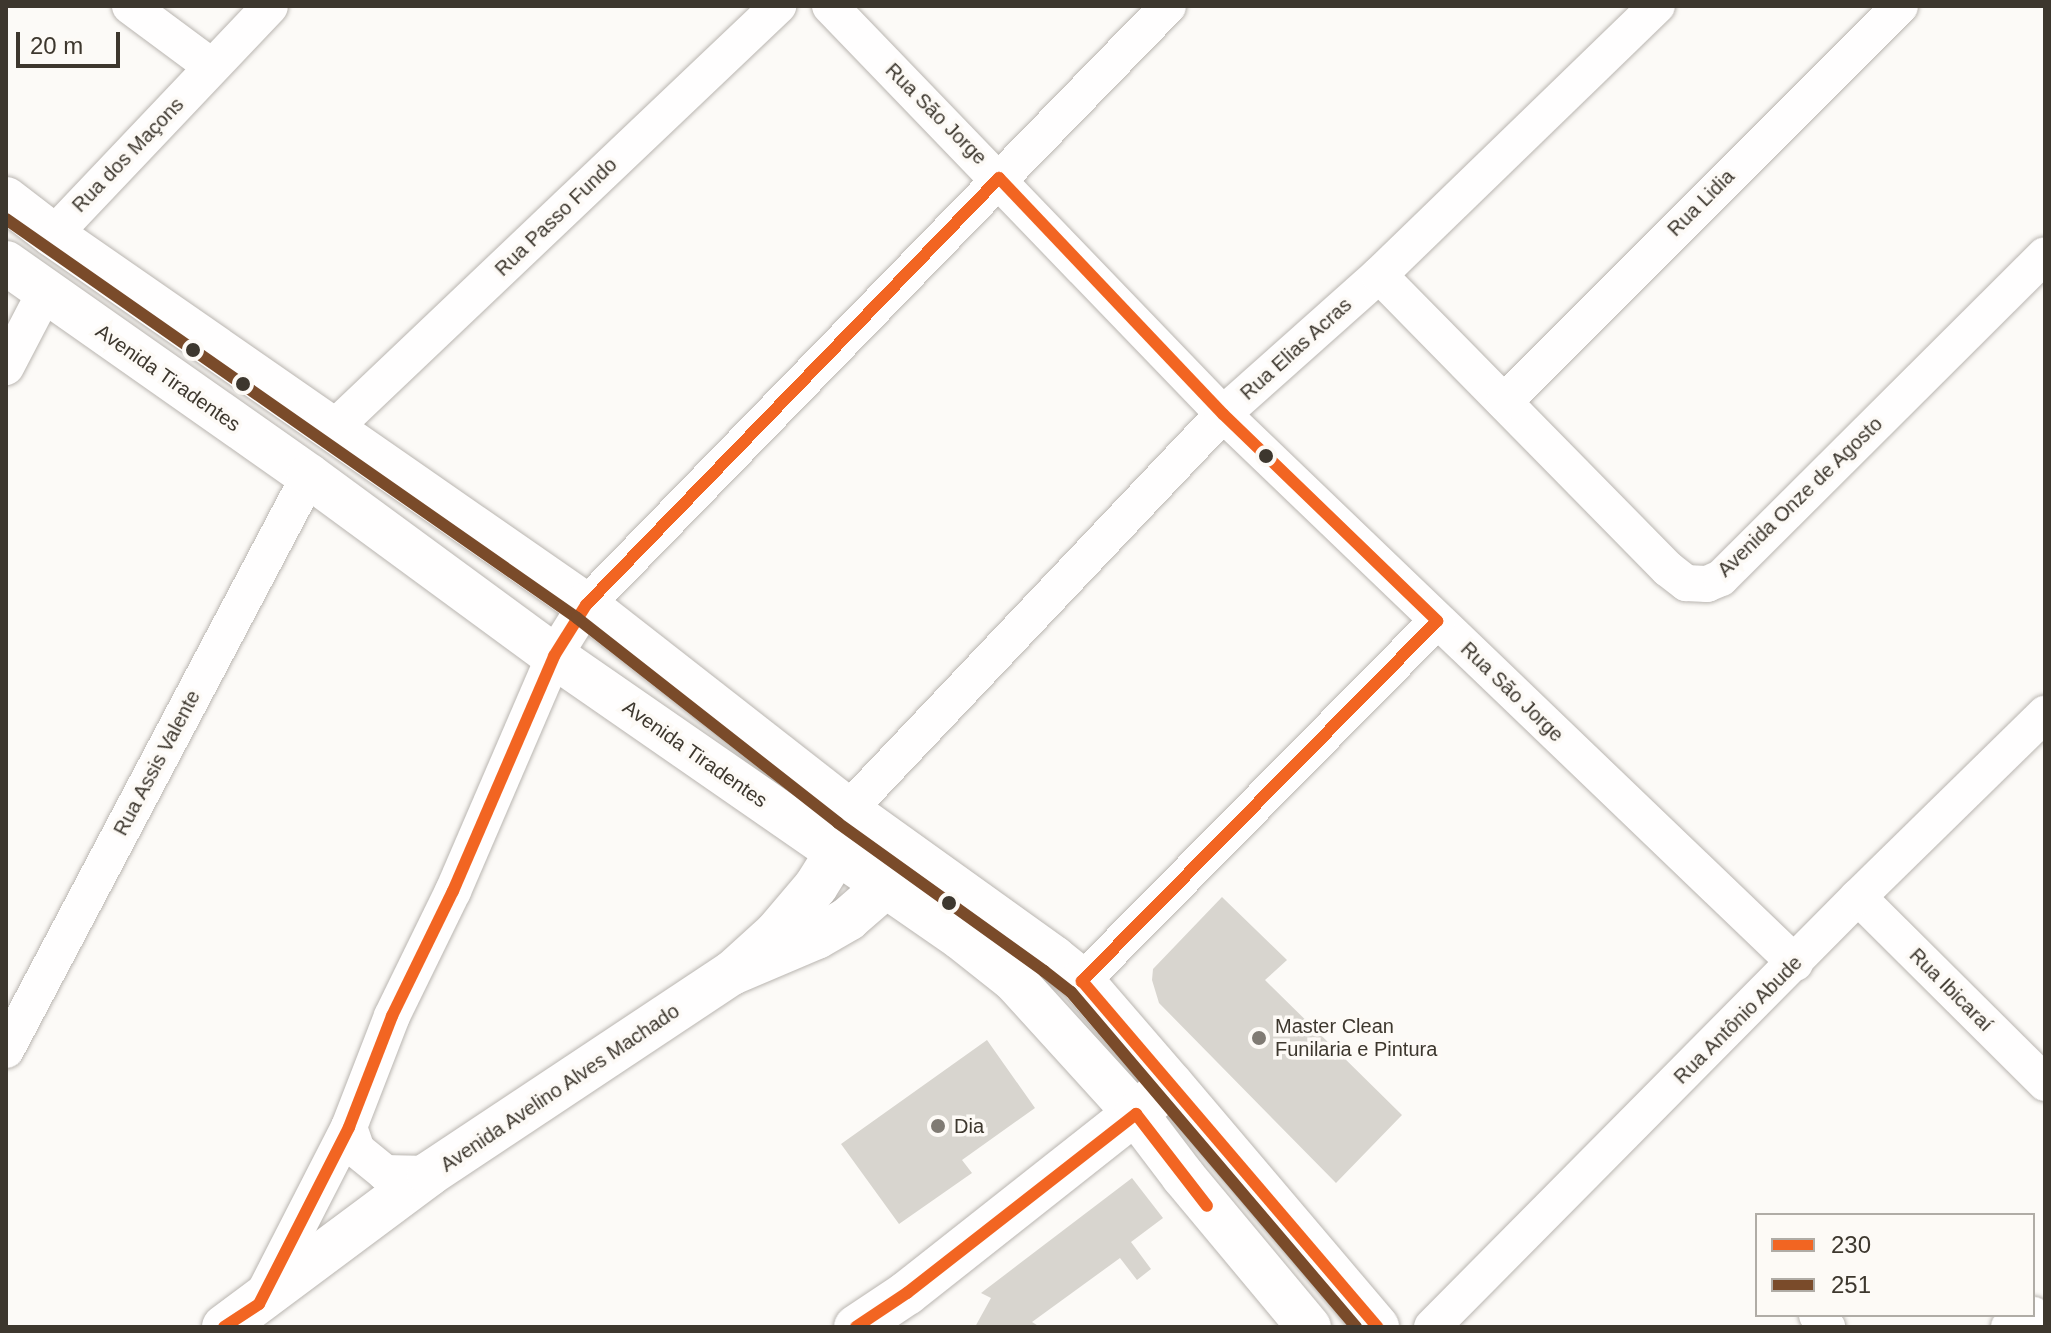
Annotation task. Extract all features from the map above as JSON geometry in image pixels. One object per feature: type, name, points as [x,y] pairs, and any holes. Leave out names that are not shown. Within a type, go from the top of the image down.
[{"type":"main road","points":[[6,199],[53,235],[586,605],[848,810],[1082,981],[1377,1327]]},
{"type":"main road","name":"Avenida Tiradentes","points":[[6,263],[309,476],[554,656],[887,885],[1014,980],[1136,1114],[1183,1176],[1309,1327]]},
{"type":"main road","name":"Avenida Avelino Alves Machado","points":[[242,1316],[429,1174],[732,973],[777,932],[816,886],[837,853],[848,810]]},
{"type":"main road","points":[[732,973],[817,937],[848,919],[887,885]]},
{"type":"main road","points":[[856,1327],[906,1310],[1171,1084]]},
{"type":"street","points":[[130,6],[212,67]]},
{"type":"street","name":"Rua dos Maçons","points":[[53,235],[270,6]]},
{"type":"street","name":"Rua Passo Fundo","points":[[334,428],[778,6]]},
{"type":"street","name":"Rua São Jorge","points":[[830,6],[1223,414],[1795,963]]},
{"type":"street","points":[[242,1316],[349,1127],[392,1016],[453,891],[554,656],[586,605],[1168,6]]},
{"type":"street","name":"Rua Elias Acras","points":[[848,810],[1223,414],[1379,275],[1657,6]]},
{"type":"street","name":"Rua Lidia","points":[[1504,402],[1900,6]]},
{"type":"street","name":"Avenida Onze de Agosto","points":[[1379,275],[1668,569],[1686,583],[1707,584],[1721,578],[2045,255]]},
{"type":"street","points":[[6,367],[45,292]]},
{"type":"street","name":"Rua Assis Valente","points":[[6,1050],[309,476]]},
{"type":"street","points":[[1082,981],[1437,621]]},
{"type":"street","name":"Rua Antônio Abude","points":[[1432,1327],[1858,897],[2045,714]]},
{"type":"street","name":"Rua Ibicaraí","points":[[1858,897],[2045,1083]]},
{"type":"street","points":[[349,1127],[357,1150],[385,1173],[429,1174]]},
{"type":"street","points":[[2009,1327],[2029,1317]]},
{"type":"building","name":"Master Clean Funilaria e Pintura","points":[[1222,897],[1287,960],[1265,980],[1402,1115],[1336,1183],[1159,1003],[1152,980],[1153,969]]},
{"type":"building","name":"Dia","points":[[987,1040],[1035,1108],[962,1160],[972,1173],[899,1224],[841,1144]]},
{"type":"building","points":[[1132,1178],[1163,1218],[1131,1242],[1151,1269],[1137,1280],[1120,1258],[1032,1322],[1040,1327],[975,1327],[991,1298],[981,1293]]},
{"type":"transit line","name":"230","points":[[224,1327],[259,1304],[349,1127],[392,1016],[453,891],[554,656],[586,605],[999,178],[1223,414],[1437,621],[1082,981],[1377,1327]]},
{"type":"transit line","name":"251","points":[[6,219],[577,618],[838,823],[1071,992],[1356,1327]]},
{"type":"transit line","name":"230","points":[[856,1327],[907,1293],[1136,1114],[1207,1206]]},
{"type":"place","name":"Master Clean Funilaria e Pintura","points":[[1259,1038]]},
{"type":"place","name":"Dia","points":[[938,1126]]}]
